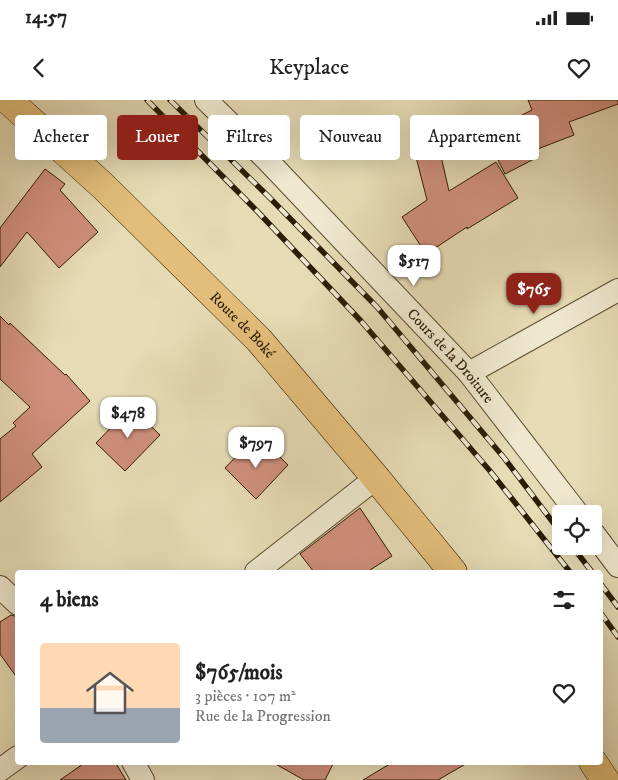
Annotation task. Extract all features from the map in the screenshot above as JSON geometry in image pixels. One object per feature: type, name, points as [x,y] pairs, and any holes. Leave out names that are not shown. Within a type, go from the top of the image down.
[{"type":"main road","name":"Route de Boké","points":[[8,100],[103,186],[259,340],[451,570]]},
{"type":"main road","points":[[595,765],[605,780]]},
{"type":"street","name":"Cours de la Droiture","points":[[206,100],[274,167],[469,373],[571,505]]},
{"type":"street","points":[[469,373],[618,290]]},
{"type":"street","points":[[259,570],[376,478]]},
{"type":"street","points":[[602,545],[618,566]]},
{"type":"street","points":[[0,587],[15,601]]},
{"type":"street","points":[[0,770],[15,759]]},
{"type":"street","points":[[135,765],[143,780]]},
{"type":"building","points":[[528,100],[618,100],[618,104],[569,122],[574,135],[539,148],[539,115],[522,115],[532,110]]},
{"type":"building","points":[[417,160],[442,160],[449,191],[496,162],[518,198],[467,229],[467,227],[426,254],[402,217],[427,200]]},
{"type":"building","points":[[498,160],[532,160],[505,174]]},
{"type":"building","points":[[45,169],[65,184],[60,190],[98,232],[59,268],[27,232],[0,267],[0,228]]},
{"type":"building","points":[[0,316],[66,374],[90,401],[32,454],[42,467],[0,502],[0,439],[16,426],[13,423],[30,407],[0,379]]},
{"type":"building","points":[[131,407],[160,435],[125,471],[96,443]]},
{"type":"building","points":[[250,442],[263,455],[271,448],[288,465],[256,499],[225,468]]},
{"type":"building","points":[[360,508],[392,556],[370,570],[312,570],[300,554]]},
{"type":"building","points":[[11,615],[15,616],[15,675],[0,654],[0,622]]},
{"type":"building","points":[[82,765],[117,765],[126,780],[60,780]]},
{"type":"building","points":[[277,765],[332,765],[325,780],[304,780]]},
{"type":"building","points":[[388,765],[464,765],[438,780],[363,780]]},
{"type":"railway","points":[[147,100],[258,212],[361,321],[490,471],[568,570]]},
{"type":"railway","points":[[170,100],[377,307],[505,459],[552,521]]},
{"type":"railway","points":[[579,555],[590,570]]},
{"type":"railway","points":[[603,587],[618,607]]},
{"type":"railway","points":[[603,616],[618,637]]}]
